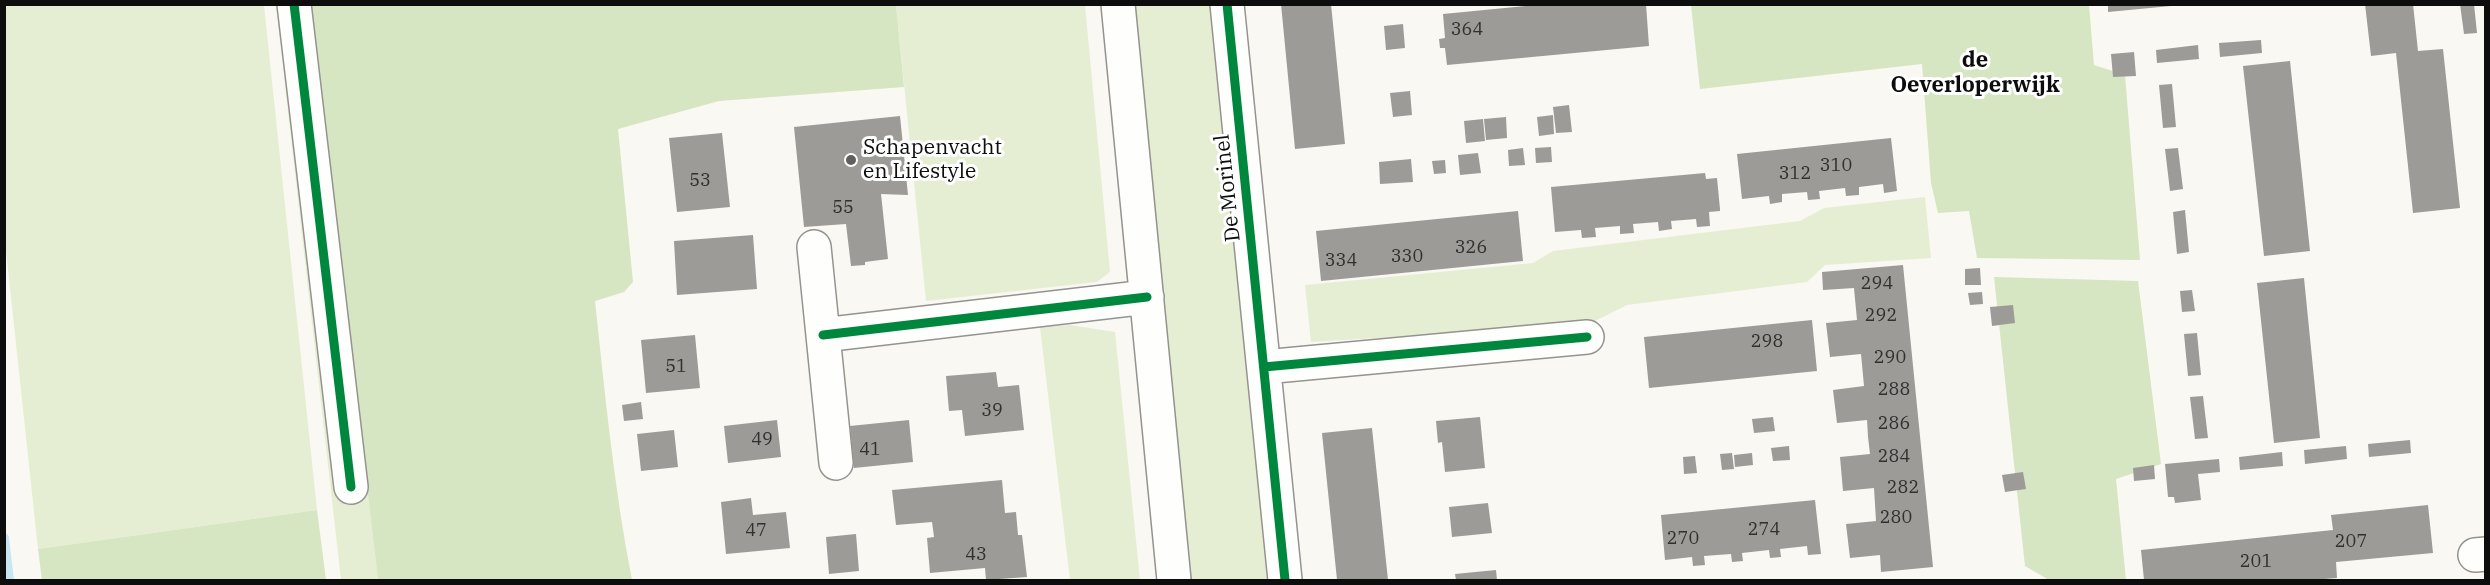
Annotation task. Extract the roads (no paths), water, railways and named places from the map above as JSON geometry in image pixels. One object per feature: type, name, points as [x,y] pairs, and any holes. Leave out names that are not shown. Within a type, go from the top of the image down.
[{"type":"street","points":[[294,4],[351,487]]},
{"type":"street","points":[[1118,4],[1174,580]]},
{"type":"street","name":"De Morinel","points":[[1227,4],[1285,580]]},
{"type":"street","points":[[814,247],[836,464]]},
{"type":"street","points":[[823,335],[1147,297]]},
{"type":"street","points":[[1264,367],[1587,337]]},
{"type":"waterway","points":[[4,538],[9,580]]},
{"type":"place","name":"Schapenvacht en Lifestyle","points":[[851,160]]},
{"type":"district","name":"de Oeverloperwijk","points":[[1975,74]]}]
